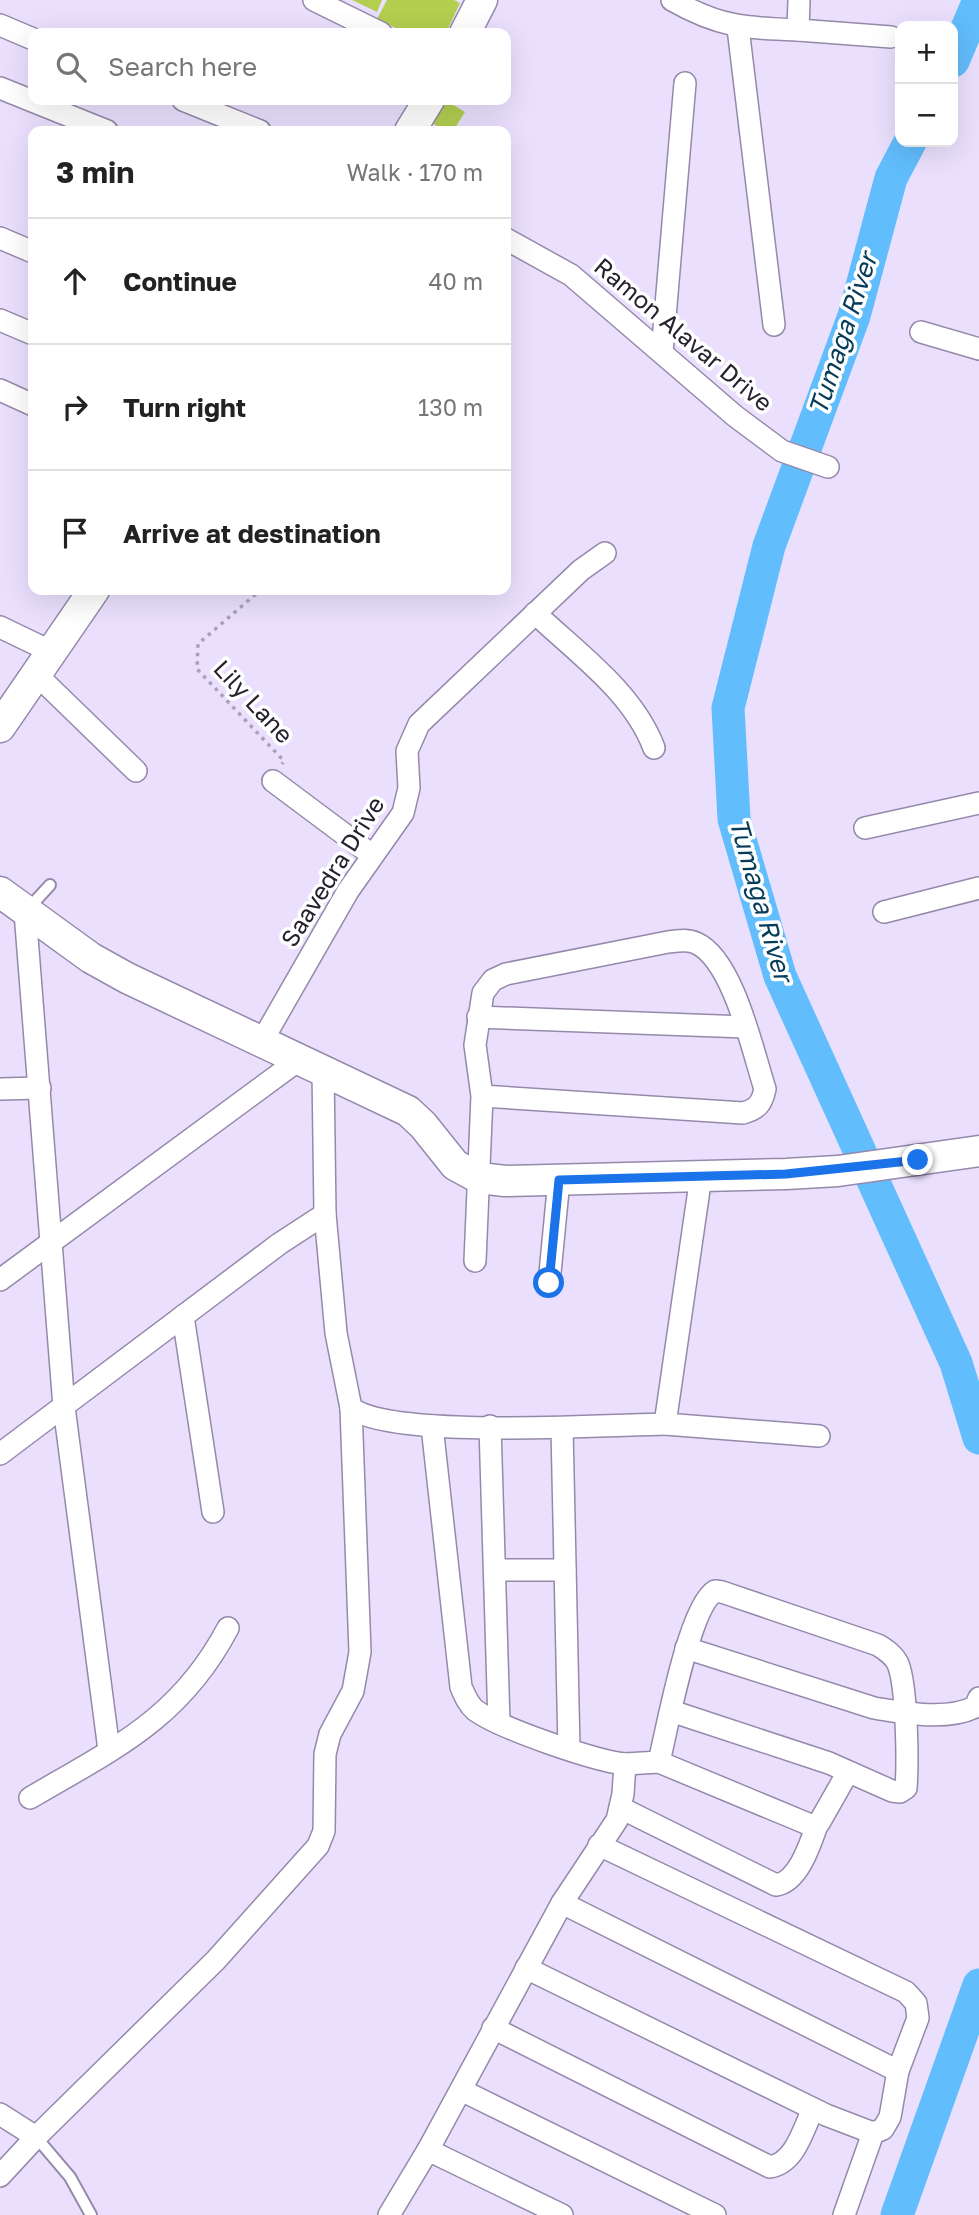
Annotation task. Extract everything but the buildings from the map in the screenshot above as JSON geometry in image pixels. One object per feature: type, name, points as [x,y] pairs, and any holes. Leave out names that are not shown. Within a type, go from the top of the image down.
[{"type":"main road","points":[[467,28],[480,1]]},
{"type":"main road","points":[[413,126],[426,105]]},
{"type":"main road","points":[[0,727],[91,595]]},
{"type":"main road","points":[[0,892],[25,912],[127,978],[408,1111],[424,1125],[455,1165],[479,1178],[524,1182],[838,1171],[979,1151]]},
{"type":"street","points":[[314,0],[371,28]]},
{"type":"street","points":[[671,0],[698,15],[738,28],[891,37]]},
{"type":"street","points":[[798,30],[799,0]]},
{"type":"street","points":[[0,25],[28,36]]},
{"type":"street","points":[[738,28],[774,325]]},
{"type":"street","points":[[662,352],[685,83]]},
{"type":"street","points":[[0,88],[28,99]]},
{"type":"street","points":[[42,105],[95,126]]},
{"type":"street","points":[[195,105],[248,126]]},
{"type":"street","points":[[0,238],[28,250]]},
{"type":"street","name":"Ramon Alavar Drive","points":[[511,242],[571,275],[735,416],[782,451],[828,467]]},
{"type":"street","points":[[0,320],[28,332]]},
{"type":"street","points":[[921,332],[979,349]]},
{"type":"street","points":[[0,390],[28,403]]},
{"type":"street","name":"Saavedra Drive","points":[[262,1041],[372,855],[403,813],[407,802],[407,751],[419,724],[535,613],[604,553]]},
{"type":"street","points":[[535,613],[629,703],[646,726],[654,748]]},
{"type":"street","points":[[0,627],[44,663],[136,771]]},
{"type":"street","points":[[273,781],[372,855]]},
{"type":"street","points":[[865,828],[979,803]]},
{"type":"street","points":[[884,912],[979,888]]},
{"type":"street","points":[[25,912],[64,1407],[109,1750]]},
{"type":"street","points":[[475,1261],[482,1096],[475,1063],[478,1017],[483,993],[493,980],[506,974],[684,940],[695,943],[713,956],[725,974],[765,1088],[762,1101],[755,1110],[743,1113],[482,1096]]},
{"type":"street","points":[[478,1017],[745,1027]]},
{"type":"street","points":[[0,1280],[52,1241],[311,1065],[336,1333],[351,1408],[360,1652],[353,1691],[330,1734],[325,1754],[322,1838],[250,1925],[0,2176]]},
{"type":"street","points":[[0,1088],[40,1088]]},
{"type":"street","points":[[665,1424],[701,1176]]},
{"type":"street","points":[[549,1283],[559,1180]]},
{"type":"street","points":[[0,1454],[183,1316],[325,1214]]},
{"type":"street","points":[[183,1316],[214,1512]]},
{"type":"street","points":[[351,1408],[361,1415],[432,1426],[562,1428],[665,1424],[819,1436]]},
{"type":"street","points":[[432,1426],[461,1687],[476,1711],[499,1723],[601,1762],[659,1762],[790,1819],[817,1825]]},
{"type":"street","points":[[490,1426],[499,1723]]},
{"type":"street","points":[[562,1428],[569,1749]]},
{"type":"street","points":[[495,1570],[565,1570]]},
{"type":"street","points":[[659,1762],[671,1711],[686,1648],[708,1595],[722,1592],[878,1645],[898,1663],[907,1750],[905,1791],[892,1791],[848,1772],[671,1711]]},
{"type":"street","points":[[30,1798],[148,1728],[185,1694],[209,1663],[228,1628]]},
{"type":"street","points":[[686,1648],[874,1708],[904,1713],[958,1712],[975,1707],[979,1698]]},
{"type":"street","points":[[394,2213],[562,1903],[617,1820],[621,1808],[625,1764]]},
{"type":"street","points":[[621,1808],[776,1885],[785,1884],[793,1875],[817,1825],[848,1772]]},
{"type":"street","points":[[526,1968],[813,2109],[873,2133],[883,2129],[890,2117],[898,2071],[918,2018],[916,2003],[906,1992],[599,1845]]},
{"type":"street","points":[[562,1903],[898,2071]]},
{"type":"street","points":[[493,2028],[770,2166],[779,2165],[789,2158],[813,2109]]},
{"type":"street","points":[[461,2090],[715,2215]]},
{"type":"street","points":[[0,2114],[36,2137]]},
{"type":"street","points":[[844,2215],[873,2133]]},
{"type":"street","points":[[428,2150],[562,2215]]},
{"type":"lane","points":[[25,912],[50,885]]},
{"type":"lane","points":[[36,2137],[70,2177],[91,2215]]},
{"type":"path","name":"Lily Lane","points":[[255,595],[198,644],[197,669],[284,761],[273,781]]},
{"type":"waterway","name":"Tumaga River","points":[[958,49],[979,0]]},
{"type":"waterway","name":"Tumaga River","points":[[907,147],[891,178],[854,316],[769,546],[728,708],[734,819],[780,976],[956,1363],[979,1438]]},
{"type":"waterway","name":"Tumaga River","points":[[897,2215],[979,1985]]},
{"type":"route","points":[[549,1283],[559,1180],[786,1174],[838,1171],[918,1160]]}]
